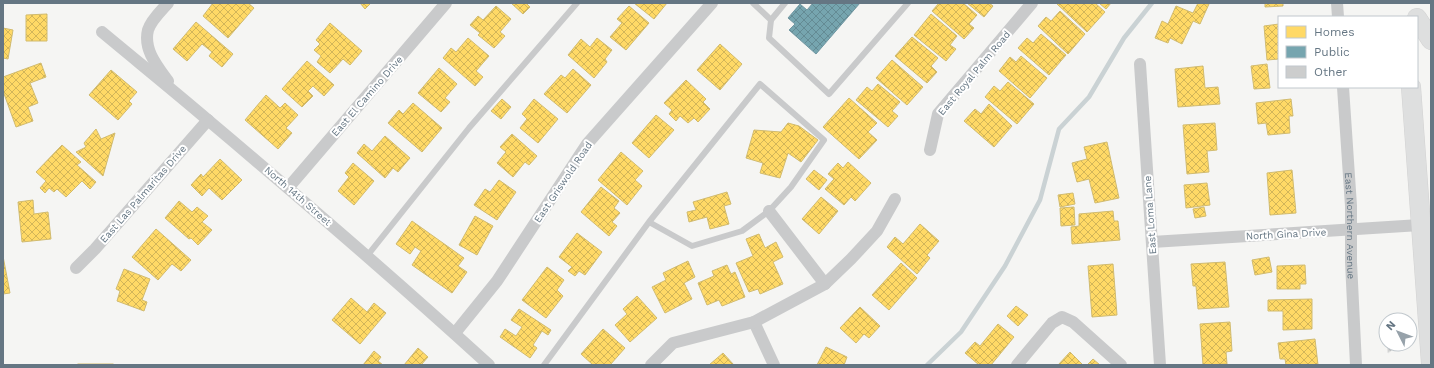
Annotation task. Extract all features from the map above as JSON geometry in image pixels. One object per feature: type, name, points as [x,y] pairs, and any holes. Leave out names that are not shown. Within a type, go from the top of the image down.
[{"type":"main road","points":[[1418,19],[1431,40]]},
{"type":"main road","points":[[1411,88],[1420,225],[1430,330],[1431,363]]},
{"type":"street","points":[[168,3],[154,19],[148,31],[148,44],[152,59],[180,97]]},
{"type":"street","name":"East El Camino Drive","points":[[288,188],[446,3]]},
{"type":"street","name":"East Griswold Road","points":[[455,333],[497,281],[587,144],[712,3]]},
{"type":"street","name":"East Royal Palm Road","points":[[930,150],[938,114],[1032,3]]},
{"type":"street","points":[[1337,3],[1338,16]]},
{"type":"street","name":"North 14th Street","points":[[102,32],[288,188],[455,333],[489,365]]},
{"type":"street","name":"East Loma Lane","points":[[1140,64],[1160,365]]},
{"type":"street","name":"East Northern Avenue","points":[[1343,88],[1351,206],[1351,262],[1356,365]]},
{"type":"street","name":"East Las Palmaritas Drive","points":[[76,268],[95,249],[208,120]]},
{"type":"street","points":[[651,365],[673,343],[754,322],[825,284],[877,231],[895,199]]},
{"type":"street","points":[[769,211],[825,284]]},
{"type":"street","name":"North Gina Drive","points":[[1152,242],[1420,225]]},
{"type":"street","points":[[1017,365],[1052,323],[1062,317],[1073,322],[1121,365]]},
{"type":"street","points":[[754,322],[774,365]]},
{"type":"lane","points":[[367,256],[469,128],[577,3]]},
{"type":"lane","points":[[752,3],[771,20]]},
{"type":"lane","points":[[786,3],[771,20],[769,38],[829,94],[908,3]]},
{"type":"lane","points":[[544,365],[649,222],[760,84],[824,140],[791,187],[769,211],[742,231],[692,246],[649,222]]},
{"type":"building: Homes","points":[[213,3],[248,3],[254,8],[228,38],[203,16]]},
{"type":"building: Homes","points":[[360,3],[371,3],[365,9]]},
{"type":"building: Homes","points":[[511,3],[526,3],[530,7],[523,14]]},
{"type":"building: Homes","points":[[634,3],[667,3],[654,19]]},
{"type":"building: Homes","points":[[939,3],[963,3],[977,15],[969,24],[974,28],[964,39],[932,11]]},
{"type":"building: Homes","points":[[967,3],[989,3],[993,6],[984,17]]},
{"type":"building: Homes","points":[[1057,3],[1095,3],[1105,12],[1087,32]]},
{"type":"building: Homes","points":[[1099,3],[1111,3],[1106,9]]},
{"type":"building: Homes","points":[[1198,3],[1209,4],[1200,24],[1193,21],[1182,44],[1170,38],[1168,43],[1155,38],[1162,21],[1168,24],[1176,6],[1193,13]]},
{"type":"building: Homes","points":[[1265,3],[1283,3],[1283,6],[1265,7]]},
{"type":"building: Homes","points":[[496,6],[511,19],[500,32],[505,36],[494,48],[478,35],[480,33],[470,25],[478,16],[483,20]]},
{"type":"building: Homes","points":[[629,6],[649,23],[626,50],[610,37],[622,23],[617,19]]},
{"type":"building: Homes","points":[[1060,11],[1085,34],[1068,54],[1038,26],[1046,17],[1051,21]]},
{"type":"building: Homes","points":[[47,14],[47,41],[26,41],[26,15]]},
{"type":"building: Homes","points":[[931,14],[957,36],[950,45],[956,49],[946,61],[914,35]]},
{"type":"building: Homes","points":[[196,22],[233,54],[222,67],[209,56],[212,52],[202,44],[187,61],[173,49]]},
{"type":"building: Homes","points":[[330,23],[362,51],[350,65],[343,59],[330,73],[317,62],[321,56],[314,50],[320,44],[316,40]]},
{"type":"building: Homes","points":[[1278,24],[1278,59],[1267,60],[1264,26]]},
{"type":"building: Homes","points":[[3,28],[13,30],[8,59],[3,58]]},
{"type":"building: Homes","points":[[1041,34],[1066,55],[1049,75],[1018,48],[1027,38],[1033,43]]},
{"type":"building: Homes","points":[[912,37],[938,58],[931,66],[937,72],[927,83],[895,56]]},
{"type":"building: Homes","points":[[468,38],[489,56],[476,71],[483,77],[475,86],[443,58],[451,48],[456,52]]},
{"type":"building: Homes","points":[[597,38],[612,50],[605,59],[607,62],[594,78],[568,55],[581,39],[590,47]]},
{"type":"building: Homes","points":[[720,44],[742,64],[720,90],[697,70]]},
{"type":"building: Homes","points":[[1021,56],[1047,78],[1030,98],[999,71],[1010,57],[1016,62]]},
{"type":"building: Homes","points":[[892,60],[923,87],[907,105],[876,78]]},
{"type":"building: Homes","points":[[307,61],[334,85],[324,96],[313,86],[308,91],[313,96],[302,107],[282,89]]},
{"type":"building: Homes","points":[[41,63],[46,77],[30,83],[38,103],[28,107],[33,121],[16,127],[3,91],[3,77]]},
{"type":"building: Homes","points":[[1267,64],[1270,88],[1254,89],[1251,66]]},
{"type":"building: Homes","points":[[1203,66],[1205,88],[1218,87],[1220,104],[1178,107],[1175,69]]},
{"type":"building: Homes","points":[[439,68],[457,84],[445,98],[450,102],[441,112],[418,93]]},
{"type":"building: Homes","points":[[573,69],[591,85],[567,113],[544,94],[561,75],[565,78]]},
{"type":"building: Homes","points":[[111,70],[137,92],[129,101],[132,104],[118,120],[89,95]]},
{"type":"building: Homes","points":[[686,80],[706,99],[703,102],[710,109],[698,122],[694,118],[688,123],[680,116],[676,121],[669,114],[672,110],[664,103]]},
{"type":"building: Homes","points":[[1008,82],[1034,104],[1017,124],[985,97],[994,86],[1000,91]]},
{"type":"building: Homes","points":[[878,84],[900,102],[892,111],[898,116],[888,127],[856,100],[867,87],[872,91]]},
{"type":"building: Homes","points":[[266,95],[280,108],[285,103],[298,115],[286,128],[292,133],[278,149],[245,120]]},
{"type":"building: Homes","points":[[849,98],[877,123],[868,132],[877,140],[859,159],[823,127]]},
{"type":"building: Homes","points":[[502,99],[511,107],[501,119],[491,111]]},
{"type":"building: Homes","points":[[534,99],[558,119],[538,143],[520,128],[527,119],[522,114]]},
{"type":"building: Homes","points":[[1291,99],[1293,116],[1289,116],[1290,133],[1268,135],[1266,123],[1258,124],[1256,103]]},
{"type":"building: Homes","points":[[413,103],[442,128],[422,152],[388,123],[399,110],[403,114]]},
{"type":"building: Homes","points":[[989,104],[1012,126],[994,147],[964,121],[975,109],[981,114]]},
{"type":"building: Homes","points":[[656,115],[674,130],[649,158],[632,143]]},
{"type":"building: Homes","points":[[788,123],[799,126],[818,140],[801,162],[788,153],[780,178],[760,173],[763,163],[746,158],[754,130],[781,132]]},
{"type":"building: Homes","points":[[1215,123],[1217,150],[1207,151],[1209,172],[1187,174],[1183,125]]},
{"type":"building: Homes","points":[[96,129],[101,139],[115,133],[103,176],[76,152],[86,147],[84,143]]},
{"type":"building: Homes","points":[[512,134],[537,156],[529,165],[525,162],[513,177],[497,163],[506,152],[500,147]]},
{"type":"building: Homes","points":[[385,136],[410,158],[398,172],[393,168],[385,178],[357,153],[364,144],[372,151]]},
{"type":"building: Homes","points":[[1107,142],[1119,198],[1095,203],[1089,179],[1077,182],[1072,163],[1087,159],[1084,147]]},
{"type":"building: Homes","points":[[62,145],[81,162],[77,165],[96,182],[90,189],[82,181],[66,197],[57,189],[54,192],[49,188],[45,193],[40,188],[46,181],[36,172]]},
{"type":"building: Homes","points":[[621,152],[643,171],[635,180],[642,186],[627,205],[598,180]]},
{"type":"building: Homes","points":[[220,159],[242,180],[222,200],[209,188],[202,196],[191,185],[201,174],[203,177]]},
{"type":"building: Homes","points":[[848,162],[871,183],[855,201],[851,197],[844,205],[825,189],[834,179],[828,174],[838,163],[843,168]]},
{"type":"building: Homes","points":[[353,163],[374,181],[354,205],[338,191],[349,177],[345,173]]},
{"type":"building: Homes","points":[[814,170],[827,180],[819,190],[806,179]]},
{"type":"building: Homes","points":[[1292,170],[1296,213],[1270,215],[1267,173]]},
{"type":"building: Homes","points":[[499,180],[516,192],[497,220],[474,205],[485,189],[490,192]]},
{"type":"building: Homes","points":[[1207,183],[1210,205],[1186,208],[1184,185]]},
{"type":"building: Homes","points":[[601,187],[619,201],[614,208],[620,213],[612,222],[617,226],[609,236],[581,212]]},
{"type":"building: Homes","points":[[727,192],[731,204],[724,206],[729,224],[710,229],[707,217],[689,222],[687,212],[696,210],[693,202]]},
{"type":"building: Homes","points":[[1073,193],[1075,204],[1060,207],[1058,195]]},
{"type":"building: Homes","points":[[821,197],[838,211],[819,234],[802,219]]},
{"type":"building: Homes","points":[[33,200],[34,214],[48,212],[51,239],[22,242],[18,202]]},
{"type":"building: Homes","points":[[179,201],[192,212],[197,207],[208,216],[202,222],[212,230],[198,245],[165,218]]},
{"type":"building: Homes","points":[[1074,207],[1075,225],[1061,226],[1060,208]]},
{"type":"building: Homes","points":[[1204,207],[1206,216],[1195,218],[1193,209]]},
{"type":"building: Homes","points":[[1113,211],[1114,221],[1118,221],[1120,240],[1072,244],[1071,227],[1079,226],[1079,214]]},
{"type":"building: Homes","points":[[475,216],[493,226],[477,255],[459,245]]},
{"type":"building: Homes","points":[[412,221],[464,258],[458,266],[467,272],[452,293],[412,265],[421,251],[415,247],[410,254],[396,244]]},
{"type":"building: Homes","points":[[920,224],[939,241],[927,255],[930,258],[917,274],[887,247],[895,237],[903,244]]},
{"type":"building: Homes","points":[[156,229],[191,260],[181,271],[172,264],[158,280],[132,257]]},
{"type":"building: Homes","points":[[577,233],[602,252],[585,275],[579,271],[575,276],[568,271],[572,267],[559,257]]},
{"type":"building: Homes","points":[[759,234],[765,248],[776,242],[783,257],[773,262],[783,284],[760,294],[758,289],[749,292],[736,263],[753,256],[746,239]]},
{"type":"building: Homes","points":[[3,256],[10,293],[3,294]]},
{"type":"building: Homes","points":[[1269,257],[1272,272],[1255,275],[1252,260]]},
{"type":"building: Homes","points":[[688,261],[695,277],[684,283],[692,299],[665,313],[652,287],[666,280],[663,273]]},
{"type":"building: Homes","points":[[1225,262],[1229,307],[1198,309],[1196,286],[1193,286],[1191,264]]},
{"type":"building: Homes","points":[[901,263],[917,278],[889,310],[872,295]]},
{"type":"building: Homes","points":[[1113,264],[1117,315],[1092,317],[1088,266]]},
{"type":"building: Homes","points":[[727,265],[731,274],[735,272],[745,297],[722,306],[719,300],[707,305],[698,283],[714,276],[712,271]]},
{"type":"building: Homes","points":[[1305,265],[1306,284],[1300,284],[1300,289],[1277,289],[1277,266]]},
{"type":"building: Homes","points":[[547,267],[564,280],[557,290],[563,296],[546,318],[522,300]]},
{"type":"building: Homes","points":[[124,269],[150,279],[142,300],[147,302],[144,311],[117,301],[120,291],[116,289]]},
{"type":"building: Homes","points":[[637,296],[657,318],[630,342],[615,325],[627,314],[623,309]]},
{"type":"building: Homes","points":[[351,298],[367,312],[374,303],[386,313],[360,344],[332,320]]},
{"type":"building: Homes","points":[[1312,299],[1312,329],[1283,330],[1283,311],[1268,311],[1268,300]]},
{"type":"building: Homes","points":[[1016,306],[1028,315],[1018,326],[1007,316]]},
{"type":"building: Homes","points":[[860,307],[880,326],[869,338],[864,334],[856,343],[840,328]]},
{"type":"building: Homes","points":[[519,309],[551,330],[548,335],[542,331],[533,345],[537,348],[530,358],[500,337],[505,329],[516,336],[522,327],[511,320]]},
{"type":"building: Homes","points":[[1230,322],[1232,351],[1226,352],[1227,364],[1203,365],[1200,324]]},
{"type":"building: Homes","points":[[998,324],[1014,337],[991,365],[979,365],[965,353],[975,342],[980,346]]},
{"type":"building: Homes","points":[[603,329],[625,348],[610,365],[593,365],[581,354]]},
{"type":"building: Homes","points":[[1315,339],[1318,365],[1286,365],[1285,359],[1280,359],[1278,343]]},
{"type":"building: Homes","points":[[826,347],[847,357],[844,365],[817,365]]},
{"type":"building: Homes","points":[[418,348],[428,357],[421,365],[404,365]]},
{"type":"building: Homes","points":[[374,351],[381,357],[378,361],[383,365],[363,365]]},
{"type":"building: Homes","points":[[1070,352],[1083,365],[1058,365]]},
{"type":"building: Homes","points":[[723,353],[734,365],[709,365]]},
{"type":"building: Homes","points":[[1093,359],[1100,365],[1087,365]]},
{"type":"building: Homes","points":[[113,364],[113,365],[78,365]]},
{"type":"building: Public","points":[[813,3],[860,3],[816,54],[789,30],[795,24],[788,18],[800,4],[807,10]]},
{"type":"waterway","points":[[927,365],[961,332],[1005,266],[1040,200],[1059,129],[1089,97],[1124,38],[1152,3]]}]
